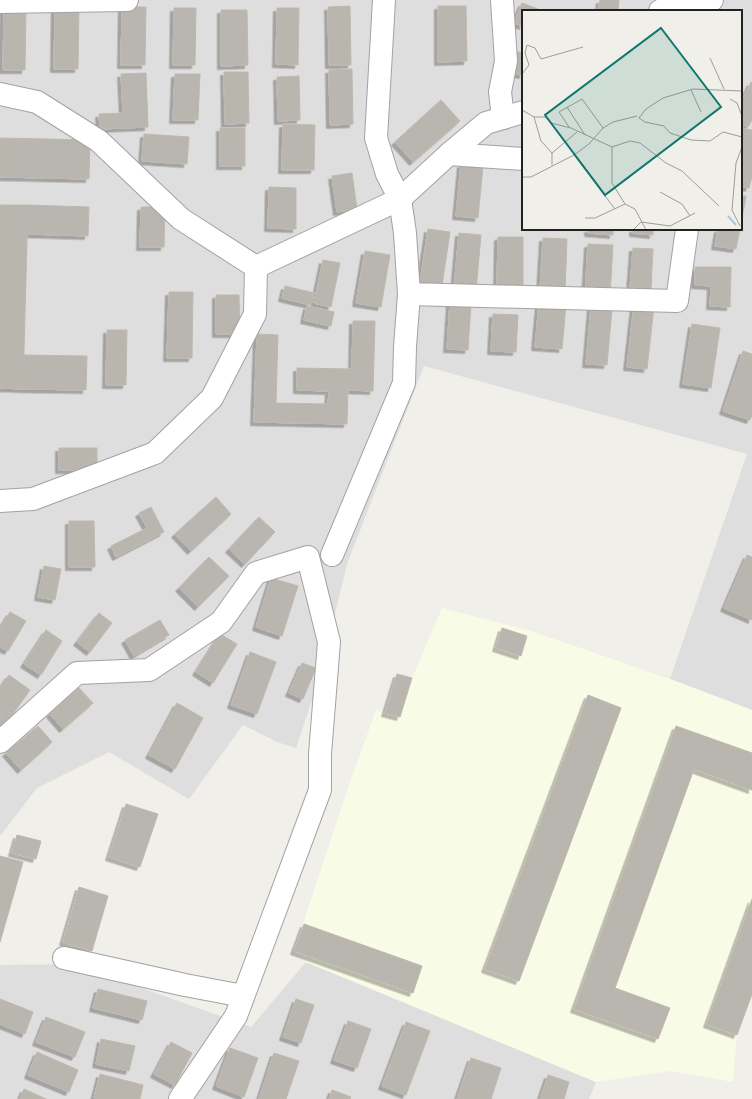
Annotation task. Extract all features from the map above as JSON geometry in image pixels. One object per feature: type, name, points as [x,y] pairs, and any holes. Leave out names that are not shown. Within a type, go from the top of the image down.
[{"type":"street","points":[[0,2],[127,0]]},
{"type":"street","points":[[332,555],[404,383],[409,294],[405,233],[400,199],[387,174],[376,138],[384,0]]},
{"type":"street","points":[[256,267],[400,199],[449,154],[486,123],[513,115],[500,92],[506,61],[502,0]]},
{"type":"street","points":[[662,10],[675,2],[712,0]]},
{"type":"street","points":[[0,94],[37,102],[99,141],[181,219],[256,267]]},
{"type":"street","points":[[449,154],[522,159]]},
{"type":"street","points":[[409,294],[677,301],[687,230]]},
{"type":"street","points":[[0,501],[33,499],[155,453],[212,398],[255,314],[256,267]]},
{"type":"street","points":[[0,742],[77,673],[149,670],[221,622],[256,573],[308,557],[329,642],[320,754],[320,790],[236,1016],[180,1099]]},
{"type":"street","points":[[64,958],[185,985],[243,996]]},
{"type":"shaded area","points":[[0,0],[752,0],[752,710],[670,679],[747,454],[424,366],[347,564],[320,676],[296,748],[277,742],[243,725],[189,799],[109,752],[37,788],[0,836]]},
{"type":"shaded area","points":[[442,608],[531,631],[670,679],[752,710],[752,994],[737,1035],[733,1082],[671,1071],[596,1082],[306,962],[294,951],[350,782],[376,710],[385,712],[397,674],[412,678]]},
{"type":"shaded area","points":[[306,962],[596,1082],[589,1099],[0,1099],[0,965],[75,964],[251,1027]]},
{"type":"building","points":[[600,0],[619,0],[618,10],[598,10]]},
{"type":"building","points":[[522,3],[540,10],[522,10],[522,26],[514,23]]},
{"type":"building","points":[[4,6],[26,6],[25,70],[3,70]]},
{"type":"building","points":[[350,6],[351,65],[329,65],[328,7]]},
{"type":"building","points":[[438,6],[466,6],[467,61],[438,62]]},
{"type":"building","points":[[55,7],[79,8],[78,69],[54,69]]},
{"type":"building","points":[[122,7],[146,7],[145,65],[121,65]]},
{"type":"building","points":[[174,8],[196,8],[195,65],[173,65]]},
{"type":"building","points":[[277,8],[299,8],[298,65],[276,64]]},
{"type":"building","points":[[221,10],[247,10],[248,65],[221,66]]},
{"type":"building","points":[[514,51],[522,53],[522,75],[509,73]]},
{"type":"building","points":[[352,69],[353,124],[330,125],[329,70]]},
{"type":"building","points":[[224,72],[248,72],[249,123],[225,124]]},
{"type":"building","points":[[146,73],[148,127],[100,129],[99,114],[123,113],[121,74]]},
{"type":"building","points":[[175,74],[200,74],[198,120],[173,120]]},
{"type":"building","points":[[299,76],[300,120],[278,121],[277,77]]},
{"type":"building","points":[[751,82],[752,120],[748,127],[742,124],[742,100]]},
{"type":"building","points":[[441,100],[460,121],[413,162],[395,142]]},
{"type":"building","points":[[283,124],[315,125],[314,170],[282,170]]},
{"type":"building","points":[[220,128],[245,128],[245,166],[220,166]]},
{"type":"building","points":[[742,128],[752,130],[752,177],[749,188],[742,186]]},
{"type":"building","points":[[144,134],[189,137],[187,164],[142,161]]},
{"type":"building","points":[[0,138],[90,140],[89,179],[0,177]]},
{"type":"building","points":[[461,164],[483,166],[478,218],[456,216]]},
{"type":"building","points":[[352,173],[357,209],[337,212],[332,176]]},
{"type":"building","points":[[269,187],[296,188],[296,229],[268,228]]},
{"type":"building","points":[[742,196],[746,196],[742,218]]},
{"type":"building","points":[[0,205],[28,205],[23,389],[0,388]]},
{"type":"building","points":[[28,205],[89,207],[88,236],[27,234]]},
{"type":"building","points":[[141,207],[165,207],[164,247],[140,247]]},
{"type":"building","points":[[428,229],[450,232],[442,286],[420,283]]},
{"type":"building","points":[[588,230],[613,230],[613,235],[588,233]]},
{"type":"building","points":[[633,230],[653,230],[653,235],[633,233]]},
{"type":"building","points":[[718,230],[740,230],[736,249],[715,246]]},
{"type":"building","points":[[459,233],[481,235],[476,291],[454,289]]},
{"type":"building","points":[[498,237],[523,237],[523,286],[497,286]]},
{"type":"building","points":[[543,238],[567,239],[565,292],[540,291]]},
{"type":"building","points":[[588,244],[613,245],[610,296],[585,295]]},
{"type":"building","points":[[633,248],[653,249],[651,290],[630,289]]},
{"type":"building","points":[[365,251],[390,255],[381,307],[356,303]]},
{"type":"building","points":[[323,260],[340,263],[331,307],[314,303]]},
{"type":"building","points":[[695,267],[731,267],[730,307],[710,306],[711,286],[695,285]]},
{"type":"building","points":[[285,286],[314,293],[311,305],[282,298]]},
{"type":"building","points":[[169,292],[193,292],[192,358],[167,358]]},
{"type":"building","points":[[216,295],[239,295],[240,334],[216,334]]},
{"type":"building","points":[[450,302],[471,303],[468,350],[447,349]]},
{"type":"building","points":[[539,303],[566,305],[562,349],[535,347]]},
{"type":"building","points":[[634,305],[654,307],[647,369],[627,367]]},
{"type":"building","points":[[307,306],[334,312],[331,326],[304,320]]},
{"type":"building","points":[[591,307],[612,309],[607,365],[586,364]]},
{"type":"building","points":[[493,314],[518,315],[516,352],[491,351]]},
{"type":"building","points":[[353,321],[375,321],[373,391],[348,390],[347,424],[254,422],[257,334],[278,335],[276,403],[328,404],[329,391],[297,390],[297,368],[352,369]]},
{"type":"building","points":[[692,324],[720,328],[711,388],[683,384]]},
{"type":"building","points":[[107,330],[127,330],[126,385],[106,385]]},
{"type":"building","points":[[743,351],[752,354],[752,415],[750,420],[723,411]]},
{"type":"building","points":[[24,355],[87,356],[86,390],[23,389]]},
{"type":"building","points":[[59,448],[97,448],[97,470],[59,470]]},
{"type":"building","points":[[216,497],[231,514],[191,551],[175,534]]},
{"type":"building","points":[[151,507],[164,532],[116,557],[111,546],[147,528],[139,513]]},
{"type":"building","points":[[259,517],[275,532],[245,564],[229,549]]},
{"type":"building","points":[[69,521],[94,521],[95,567],[69,567]]},
{"type":"building","points":[[747,555],[752,557],[752,620],[724,608]]},
{"type":"building","points":[[209,557],[229,576],[198,607],[179,588]]},
{"type":"building","points":[[44,566],[61,569],[55,600],[38,597]]},
{"type":"building","points":[[271,578],[298,586],[282,636],[256,627]]},
{"type":"building","points":[[10,612],[26,621],[8,651],[0,647],[0,629]]},
{"type":"building","points":[[99,613],[112,623],[90,652],[77,642]]},
{"type":"building","points":[[160,620],[169,635],[134,656],[125,640]]},
{"type":"building","points":[[502,628],[527,636],[521,656],[496,648]]},
{"type":"building","points":[[46,630],[62,641],[41,675],[24,664]]},
{"type":"building","points":[[220,634],[237,644],[213,683],[196,672]]},
{"type":"building","points":[[250,652],[276,662],[257,714],[231,705]]},
{"type":"building","points":[[302,663],[316,668],[303,699],[289,693]]},
{"type":"building","points":[[397,674],[412,678],[400,717],[385,713]]},
{"type":"building","points":[[9,675],[30,690],[3,728],[0,726],[0,688]]},
{"type":"building","points":[[79,688],[93,703],[63,729],[50,714]]},
{"type":"building","points":[[588,695],[621,708],[519,981],[485,969]]},
{"type":"building","points":[[177,703],[203,718],[175,769],[149,755]]},
{"type":"building","points":[[38,726],[52,742],[21,770],[6,753]]},
{"type":"building","points":[[676,726],[752,753],[752,790],[694,769],[615,988],[670,1008],[658,1039],[574,1009]]},
{"type":"building","points":[[126,804],[158,814],[140,867],[109,857]]},
{"type":"building","points":[[17,835],[41,841],[36,859],[12,853]]},
{"type":"building","points":[[0,856],[23,862],[0,942]]},
{"type":"building","points":[[79,887],[108,896],[92,951],[63,942]]},
{"type":"building","points":[[752,899],[752,994],[737,1035],[707,1024]]},
{"type":"building","points":[[304,924],[422,966],[413,993],[294,951]]},
{"type":"building","points":[[98,989],[147,1001],[142,1020],[93,1008]]},
{"type":"building","points":[[0,999],[33,1012],[25,1034],[0,1024]]},
{"type":"building","points":[[296,999],[314,1005],[301,1043],[283,1037]]},
{"type":"building","points":[[46,1017],[85,1032],[75,1057],[36,1042]]},
{"type":"building","points":[[348,1021],[371,1029],[357,1068],[334,1060]]},
{"type":"building","points":[[406,1022],[430,1031],[406,1095],[382,1086]]},
{"type":"building","points":[[101,1039],[135,1046],[129,1071],[96,1064]]},
{"type":"building","points":[[171,1042],[192,1053],[175,1085],[154,1074]]},
{"type":"building","points":[[230,1048],[258,1058],[244,1097],[216,1086]]},
{"type":"building","points":[[37,1052],[78,1070],[69,1092],[28,1075]]},
{"type":"building","points":[[274,1053],[299,1061],[286,1099],[259,1099]]},
{"type":"building","points":[[471,1058],[501,1068],[491,1099],[457,1099]]},
{"type":"building","points":[[100,1074],[143,1085],[140,1099],[94,1098]]},
{"type":"building","points":[[548,1075],[569,1082],[564,1099],[540,1099]]},
{"type":"building","points":[[24,1089],[46,1099],[20,1099]]},
{"type":"building","points":[[332,1090],[351,1097],[350,1099],[329,1099]]}]
